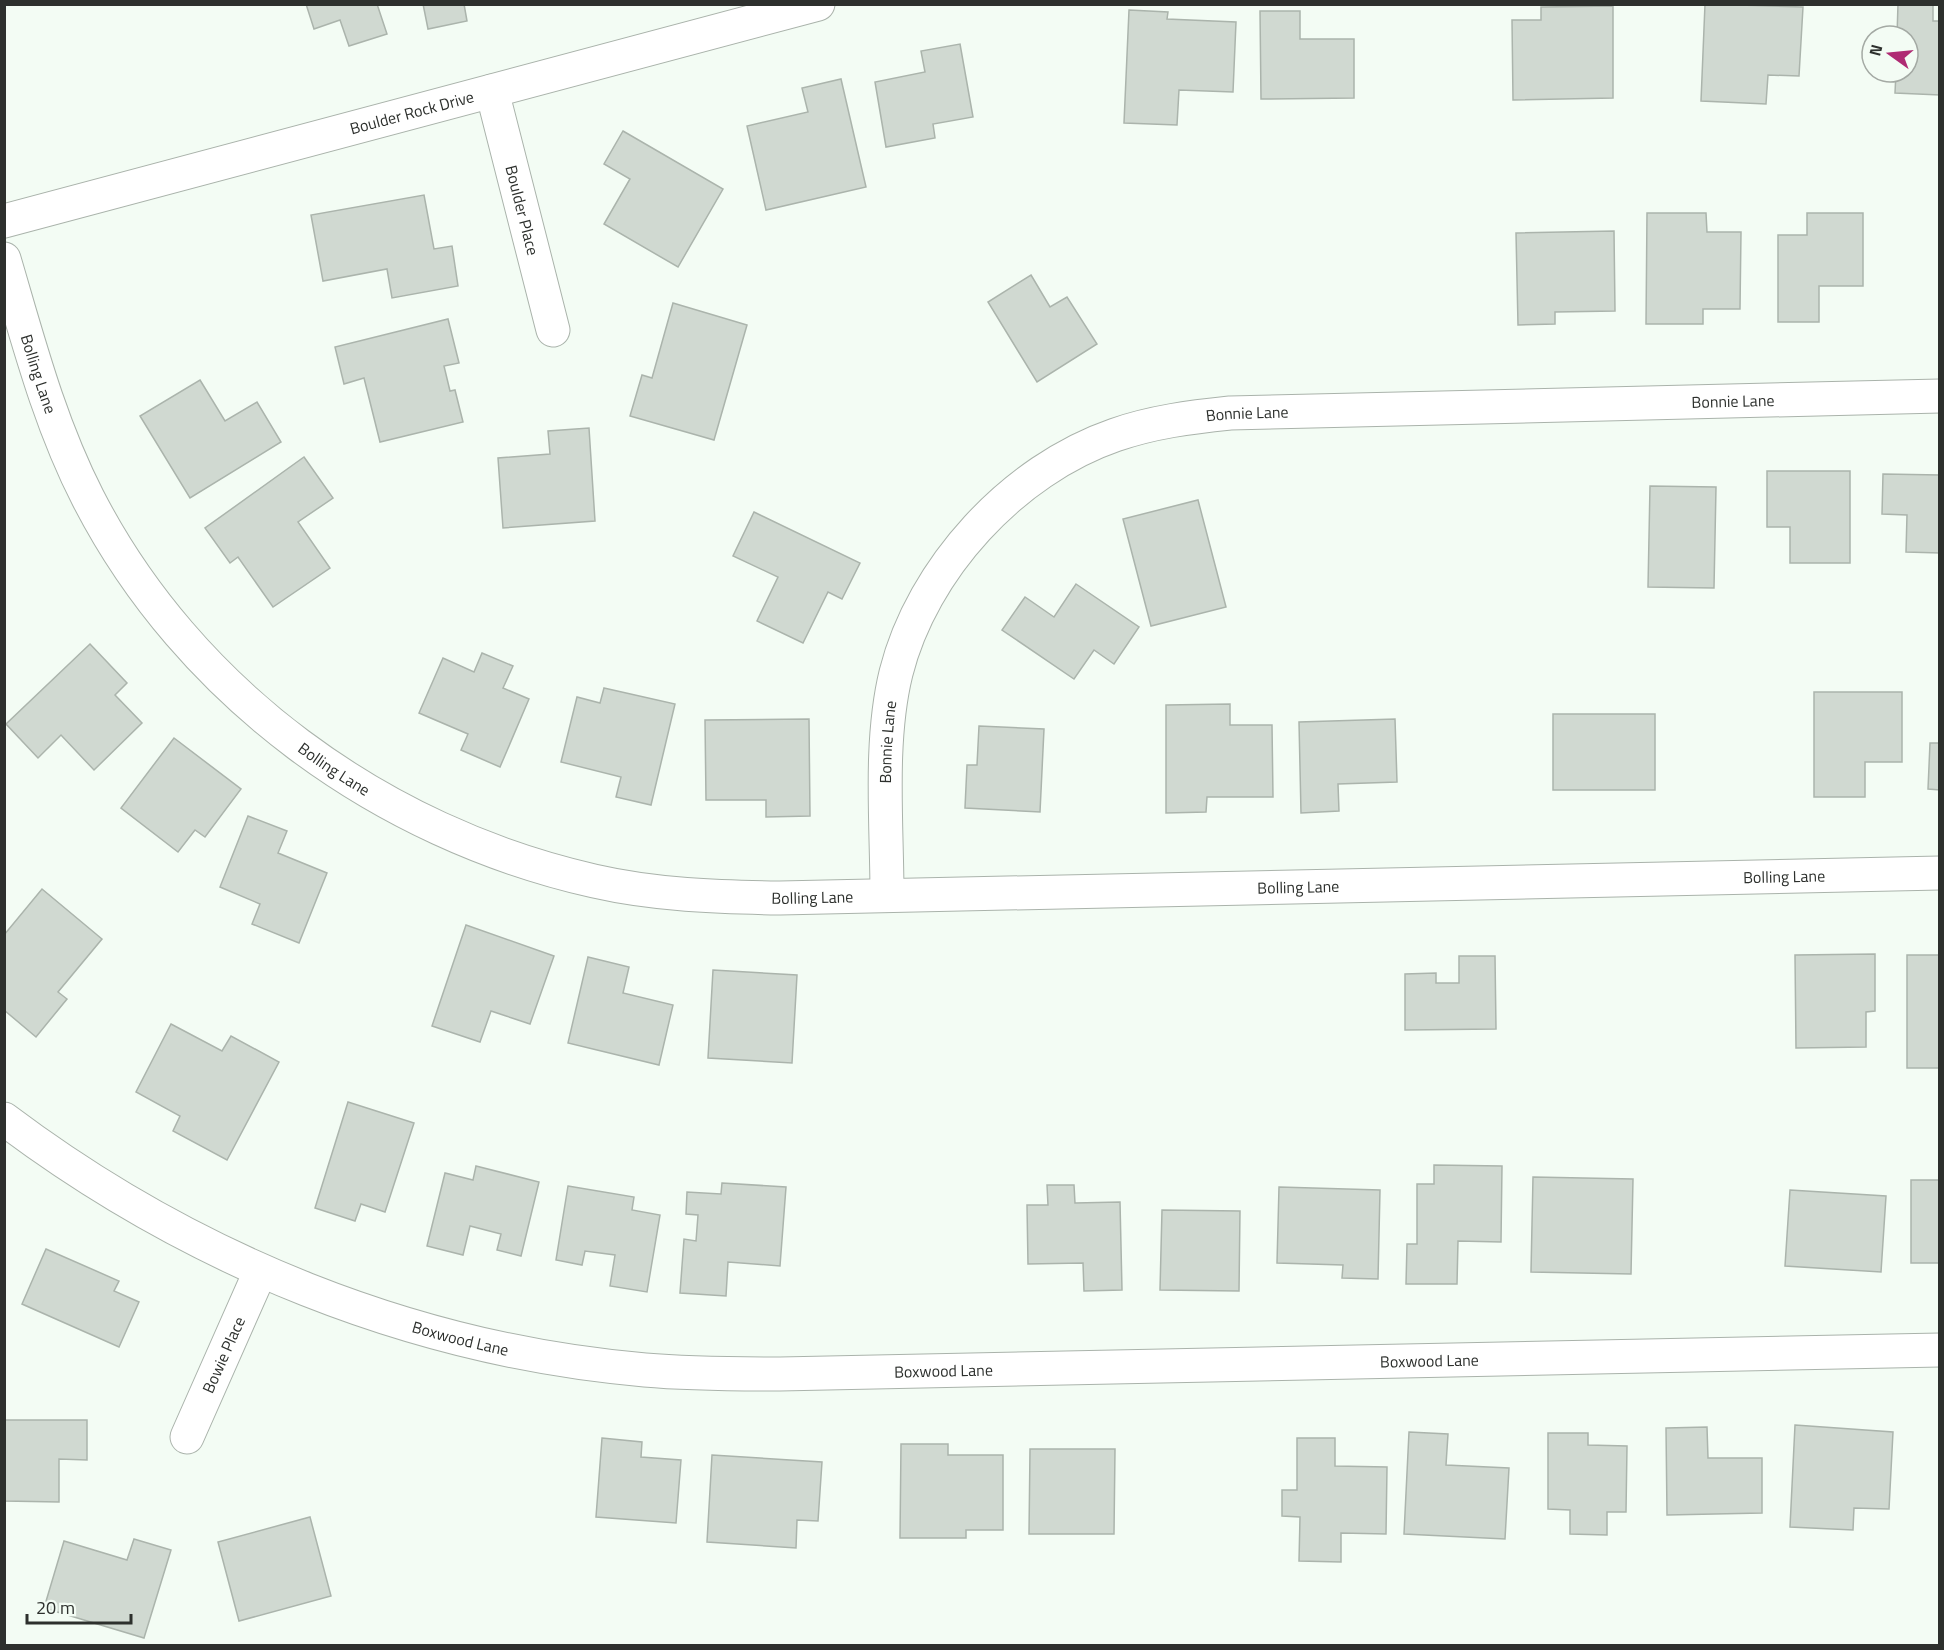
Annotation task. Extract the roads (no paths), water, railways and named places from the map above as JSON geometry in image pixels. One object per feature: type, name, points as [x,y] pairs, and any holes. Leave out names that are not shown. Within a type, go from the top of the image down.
[{"type":"street","name":"Boulder Rock Drive","points":[[4,221],[818,4]]},
{"type":"street","name":"Boulder Place","points":[[492,91],[553,330]]},
{"type":"street","name":"Bolling Lane","points":[[4,259],[46,399],[88,498],[115,545],[169,621],[202,658],[265,718],[326,765],[373,795],[458,837],[548,869],[594,881],[650,891],[728,897],[1940,873]]},
{"type":"street","name":"Bonnie Lane","points":[[887,895],[887,772],[891,702],[896,675],[913,625],[944,570],[991,515],[1024,486],[1084,448],[1113,435],[1147,425],[1230,413],[1940,396]]},
{"type":"street","name":"Boxwood Lane","points":[[4,1119],[41,1146],[147,1214],[260,1272],[398,1321],[478,1344],[599,1365],[707,1374],[1940,1350]]},
{"type":"street","name":"Bowie Place","points":[[187,1437],[260,1272]]}]
